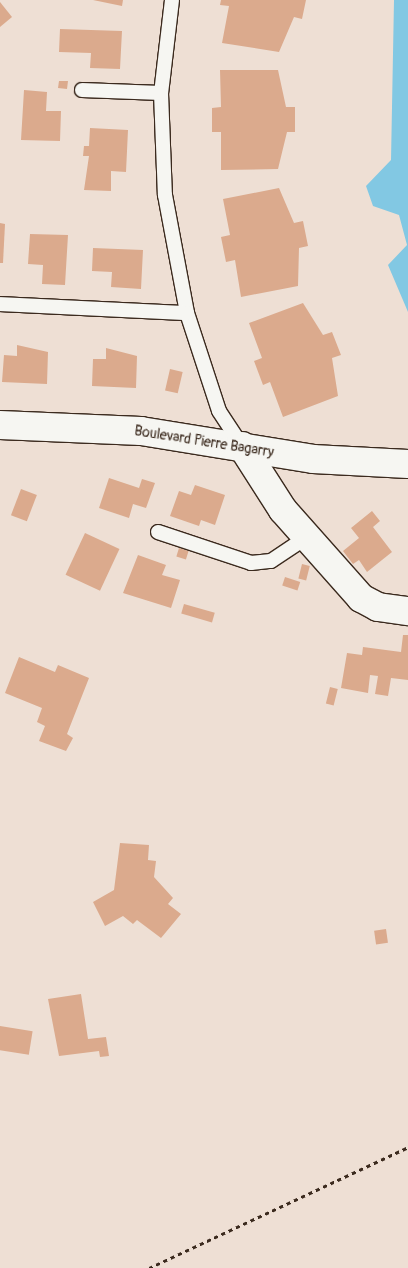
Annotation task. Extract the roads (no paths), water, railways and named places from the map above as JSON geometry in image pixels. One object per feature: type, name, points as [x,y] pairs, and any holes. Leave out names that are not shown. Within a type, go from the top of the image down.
[{"type":"street","name":"Boulevard Pierre Bagarry","points":[[0,425],[141,431],[313,459],[408,464]]},
{"type":"street","points":[[242,446],[283,510],[361,598],[378,607],[408,611]]},
{"type":"lane","points":[[172,0],[161,93],[165,195],[187,313],[219,411],[242,446]]},
{"type":"lane","points":[[82,90],[161,93]]},
{"type":"lane","points":[[0,304],[187,313]]},
{"type":"lane","points":[[158,532],[251,563],[271,561],[307,537]]},
{"type":"water","points":[[394,0],[408,0],[408,312],[388,265],[407,245],[399,215],[373,206],[366,186],[391,160]]}]
